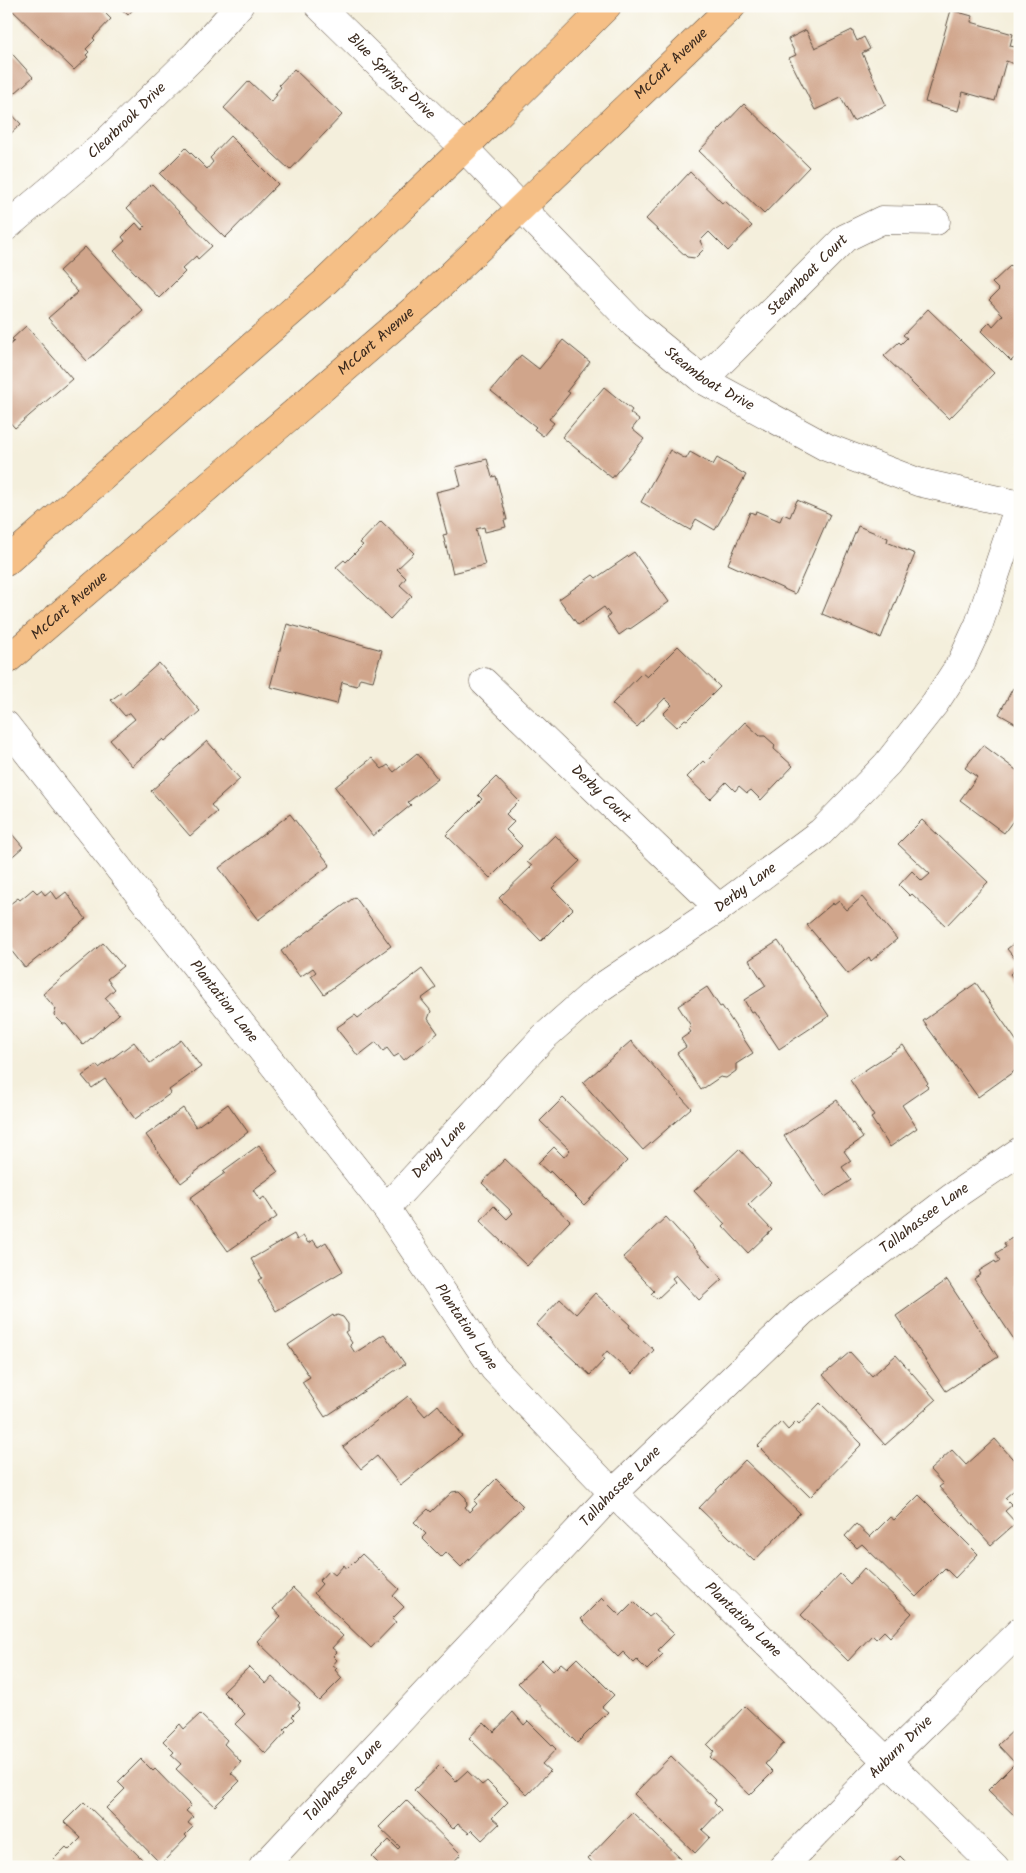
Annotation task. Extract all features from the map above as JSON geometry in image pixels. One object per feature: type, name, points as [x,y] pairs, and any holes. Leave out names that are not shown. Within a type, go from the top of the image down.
[{"type":"main road","points":[[6,562],[324,283],[607,6]]},
{"type":"main road","name":"McCart Avenue","points":[[6,661],[426,299],[732,6]]},
{"type":"street","name":"Clearbrook Drive","points":[[6,227],[101,147],[196,54],[239,6]]},
{"type":"street","name":"Blue Springs Drive","points":[[319,6],[464,148]]},
{"type":"street","name":"Steamboat Drive","points":[[464,148],[634,324],[703,380],[826,447],[918,482],[1019,505]]},
{"type":"street","name":"Steamboat Court","points":[[703,380],[845,238],[882,220],[936,221]]},
{"type":"street","name":"Derby Lane","points":[[386,1208],[544,1037],[597,990],[719,908],[821,832],[887,764],[935,703],[961,663],[979,624],[1019,505]]},
{"type":"street","name":"Derby Court","points":[[484,682],[719,908]]},
{"type":"street","name":"Plantation Lane","points":[[6,725],[386,1208],[494,1369],[613,1493],[995,1867]]},
{"type":"street","name":"Tallahassee Lane","points":[[263,1867],[613,1493],[802,1312],[951,1198],[1020,1151]]},
{"type":"street","name":"Auburn Drive","points":[[783,1867],[886,1761],[1020,1631]]},
{"type":"building","points":[[8,6],[98,6],[111,19],[93,38],[95,40],[86,49],[89,52],[86,55],[88,57],[74,70]]},
{"type":"building","points":[[118,6],[136,6],[128,15]]},
{"type":"building","points":[[951,10],[972,16],[971,22],[1013,34],[1010,46],[1020,48],[1018,65],[1006,61],[995,101],[963,92],[958,111],[925,102]]},
{"type":"building","points":[[806,30],[815,48],[852,30],[857,41],[864,37],[870,49],[862,53],[886,105],[853,121],[841,98],[815,110],[789,58],[796,55],[788,39]]},
{"type":"building","points":[[6,47],[33,77],[6,101]]},
{"type":"building","points":[[294,69],[342,115],[290,170],[224,108],[249,81],[271,102],[281,87],[279,85]]},
{"type":"building","points":[[744,104],[809,167],[764,214],[699,151]]},
{"type":"building","points":[[6,108],[21,124],[6,138]]},
{"type":"building","points":[[230,136],[278,184],[225,238],[160,174],[186,148],[207,169],[213,162],[210,158]]},
{"type":"building","points":[[690,172],[722,203],[725,201],[752,226],[728,251],[709,232],[700,241],[704,249],[695,258],[687,257],[646,219]]},
{"type":"building","points":[[152,184],[212,246],[198,259],[196,256],[182,269],[185,272],[159,298],[114,251],[125,241],[122,237],[136,223],[142,230],[145,227],[127,208]]},
{"type":"building","points":[[85,247],[143,311],[87,361],[48,318],[78,292],[59,271]]},
{"type":"building","points":[[1020,264],[1020,357],[1018,355],[1011,361],[981,331],[990,322],[993,326],[1003,315],[989,300],[999,290],[992,283],[1011,265],[1014,269]]},
{"type":"building","points":[[928,309],[994,373],[949,419],[884,356],[899,342],[901,344],[907,338],[903,335]]},
{"type":"building","points":[[26,326],[72,379],[15,428],[6,418],[6,348],[14,341],[12,339]]},
{"type":"building","points":[[563,340],[590,362],[567,391],[570,393],[549,419],[554,423],[543,436],[534,429],[536,427],[491,391],[521,355],[539,369]]},
{"type":"building","points":[[604,387],[632,410],[630,413],[639,420],[632,429],[644,439],[612,478],[562,437]]},
{"type":"building","points":[[670,450],[686,459],[690,452],[713,465],[717,458],[746,475],[715,530],[696,519],[690,530],[641,502]]},
{"type":"building","points":[[487,459],[492,477],[496,476],[507,520],[504,520],[506,527],[485,532],[484,527],[476,529],[485,565],[453,573],[443,535],[447,534],[436,492],[461,486],[456,467]]},
{"type":"building","points":[[797,500],[830,514],[795,594],[728,564],[750,512],[755,514],[756,511],[780,521],[783,514],[790,517]]},
{"type":"building","points":[[381,521],[414,553],[397,569],[406,578],[400,585],[412,596],[390,619],[336,567],[344,560],[346,562],[363,545],[360,543]]},
{"type":"building","points":[[858,526],[888,538],[887,542],[915,554],[881,638],[822,614]]},
{"type":"building","points":[[634,552],[669,602],[619,635],[607,617],[610,615],[604,607],[578,625],[559,599],[593,575],[596,578]]},
{"type":"building","points":[[287,624],[382,650],[373,681],[360,678],[357,686],[342,682],[337,704],[270,687]]},
{"type":"building","points":[[678,646],[720,687],[687,720],[685,719],[677,727],[663,714],[672,705],[665,698],[637,727],[612,704],[642,673],[647,677]]},
{"type":"building","points":[[159,663],[200,711],[132,766],[110,740],[135,719],[130,713],[125,716],[111,700],[122,692],[124,694]]},
{"type":"building","points":[[1013,688],[1020,692],[1020,726],[999,714]]},
{"type":"building","points":[[745,722],[760,736],[765,736],[775,745],[774,749],[793,766],[761,800],[751,790],[747,793],[739,786],[735,791],[726,782],[710,799],[687,777],[703,761],[705,763]]},
{"type":"building","points":[[207,741],[240,779],[211,805],[217,812],[190,836],[151,791]]},
{"type":"building","points":[[983,745],[1020,773],[1020,811],[1004,833],[960,800],[977,777],[965,768]]},
{"type":"building","points":[[417,753],[438,779],[408,802],[411,805],[373,836],[335,787],[372,758],[382,769],[388,765],[394,772]]},
{"type":"building","points":[[496,777],[519,801],[506,814],[514,822],[506,830],[522,846],[490,878],[446,835],[482,799],[478,795]]},
{"type":"building","points":[[290,814],[330,865],[258,920],[219,868]]},
{"type":"building","points":[[922,820],[988,882],[946,926],[912,894],[910,896],[899,885],[912,871],[922,881],[930,874],[898,844]]},
{"type":"building","points":[[6,827],[23,847],[6,862]]},
{"type":"building","points":[[555,835],[580,861],[552,888],[573,909],[541,941],[499,898],[532,866],[527,862]]},
{"type":"building","points":[[33,889],[37,893],[41,890],[45,895],[51,890],[57,899],[66,892],[86,919],[25,968],[6,944],[6,907],[18,898],[20,900]]},
{"type":"building","points":[[355,897],[391,946],[324,994],[311,976],[316,972],[313,968],[300,977],[281,951]]},
{"type":"building","points":[[862,897],[897,939],[871,961],[869,957],[848,974],[807,925],[833,903],[834,905],[839,901],[847,910]]},
{"type":"building","points":[[778,941],[829,1016],[779,1049],[754,1011],[751,1012],[744,1000],[766,986],[749,960]]},
{"type":"building","points":[[1017,941],[1020,945],[1020,965],[1007,949]]},
{"type":"building","points":[[103,943],[123,966],[107,979],[115,989],[105,998],[119,1014],[83,1045],[66,1024],[63,1024],[54,1015],[56,1009],[43,994]]},
{"type":"building","points":[[1020,966],[1020,987],[1010,974]]},
{"type":"building","points":[[422,969],[436,988],[421,999],[431,1011],[428,1019],[438,1033],[404,1060],[399,1054],[394,1057],[387,1048],[383,1051],[376,1042],[358,1056],[336,1028],[355,1015],[358,1018]]},
{"type":"building","points":[[976,983],[1020,1046],[1020,1067],[978,1097],[923,1021]]},
{"type":"building","points":[[707,987],[753,1053],[736,1064],[736,1071],[726,1078],[720,1077],[701,1090],[677,1053],[686,1047],[681,1039],[691,1032],[688,1028],[691,1026],[678,1006]]},
{"type":"building","points":[[181,1040],[201,1067],[169,1090],[171,1093],[135,1119],[105,1079],[92,1088],[82,1076],[97,1065],[99,1068],[134,1042],[150,1063]]},
{"type":"building","points":[[631,1041],[691,1108],[643,1150],[583,1083]]},
{"type":"building","points":[[903,1045],[928,1083],[926,1085],[928,1087],[902,1105],[917,1128],[890,1147],[871,1118],[874,1116],[850,1080]]},
{"type":"building","points":[[563,1098],[627,1161],[584,1205],[550,1171],[549,1173],[538,1163],[554,1147],[564,1157],[570,1150],[540,1121]]},
{"type":"building","points":[[837,1100],[863,1138],[844,1151],[851,1161],[842,1167],[851,1180],[825,1197],[784,1136]]},
{"type":"building","points":[[228,1104],[248,1132],[181,1183],[146,1135],[183,1108],[196,1127]]},
{"type":"building","points":[[259,1145],[278,1172],[253,1190],[260,1200],[264,1197],[277,1217],[228,1251],[190,1198]]},
{"type":"building","points":[[739,1149],[771,1183],[748,1205],[772,1230],[748,1253],[723,1226],[725,1224],[694,1191]]},
{"type":"building","points":[[505,1159],[570,1221],[527,1266],[480,1221],[494,1206],[507,1219],[513,1213],[482,1183]]},
{"type":"building","points":[[666,1217],[722,1279],[699,1300],[676,1275],[672,1278],[675,1282],[657,1299],[651,1294],[654,1291],[623,1257]]},
{"type":"building","points":[[1020,1233],[1020,1338],[1015,1341],[974,1279],[981,1274],[979,1271],[995,1261],[996,1263],[1000,1261],[996,1253],[1006,1247],[1004,1243]]},
{"type":"building","points":[[294,1234],[297,1240],[303,1236],[308,1243],[313,1240],[318,1247],[326,1242],[343,1271],[276,1311],[258,1280],[262,1278],[251,1259]]},
{"type":"building","points":[[947,1280],[998,1357],[946,1391],[896,1316]]},
{"type":"building","points":[[595,1293],[654,1350],[632,1374],[607,1351],[602,1357],[604,1360],[590,1375],[536,1325],[560,1299],[576,1314]]},
{"type":"building","points":[[333,1315],[334,1317],[337,1315],[343,1317],[348,1324],[348,1330],[345,1332],[352,1343],[350,1345],[355,1353],[384,1334],[405,1364],[325,1417],[302,1382],[310,1377],[288,1345]]},
{"type":"building","points":[[850,1352],[872,1376],[896,1355],[936,1400],[885,1445],[823,1375]]},
{"type":"building","points":[[408,1396],[425,1416],[438,1405],[462,1436],[400,1485],[377,1456],[361,1469],[343,1447]]},
{"type":"building","points":[[820,1403],[862,1444],[810,1497],[758,1446],[781,1422],[788,1430],[796,1422],[799,1425]]},
{"type":"building","points":[[995,1439],[1020,1467],[1020,1485],[1005,1498],[1012,1505],[1005,1511],[1016,1523],[991,1545],[939,1487],[943,1484],[930,1470],[952,1450],[966,1465]]},
{"type":"building","points":[[745,1460],[800,1513],[754,1561],[699,1508]]},
{"type":"building","points":[[496,1479],[523,1506],[461,1567],[446,1552],[441,1557],[422,1538],[426,1534],[414,1522],[428,1509],[431,1512],[452,1492],[459,1491],[466,1498],[467,1505],[465,1507],[469,1512],[477,1504],[474,1501]]},
{"type":"building","points":[[919,1495],[978,1554],[955,1578],[945,1568],[916,1597],[862,1544],[857,1548],[845,1536],[856,1524],[870,1537],[890,1517],[894,1520]]},
{"type":"building","points":[[362,1554],[399,1589],[393,1596],[404,1607],[392,1619],[396,1622],[371,1648],[314,1593],[322,1584],[319,1581],[329,1570],[335,1575],[344,1565],[347,1569]]},
{"type":"building","points":[[864,1568],[912,1613],[890,1637],[884,1631],[876,1639],[872,1635],[848,1661],[801,1615],[840,1574],[850,1584]]},
{"type":"building","points":[[293,1588],[343,1636],[332,1648],[337,1652],[333,1656],[337,1660],[333,1665],[337,1668],[335,1670],[342,1678],[319,1701],[257,1641],[281,1616],[273,1609]]},
{"type":"building","points":[[602,1598],[620,1616],[634,1602],[649,1617],[653,1614],[674,1634],[658,1650],[663,1654],[647,1670],[637,1660],[634,1663],[623,1652],[618,1657],[581,1619]]},
{"type":"building","points":[[577,1658],[614,1695],[602,1707],[608,1712],[577,1743],[518,1683],[542,1660],[553,1671],[561,1663],[567,1668]]},
{"type":"building","points":[[249,1667],[266,1684],[272,1677],[300,1703],[298,1705],[300,1708],[292,1716],[295,1719],[266,1754],[235,1724],[245,1714],[223,1692]]},
{"type":"building","points":[[745,1706],[784,1743],[765,1764],[773,1772],[750,1795],[710,1757],[714,1752],[707,1745]]},
{"type":"building","points":[[513,1712],[524,1725],[528,1721],[556,1749],[542,1764],[550,1771],[527,1795],[469,1738],[484,1722],[494,1732]]},
{"type":"building","points":[[200,1714],[227,1740],[224,1744],[241,1762],[231,1773],[240,1781],[215,1806],[176,1769],[181,1764],[171,1755],[174,1752],[163,1741],[180,1724],[184,1729]]},
{"type":"building","points":[[1020,1724],[1020,1821],[988,1790],[1015,1763],[998,1745]]},
{"type":"building","points":[[671,1756],[716,1800],[714,1803],[721,1810],[702,1830],[710,1837],[695,1853],[634,1794]]},
{"type":"building","points":[[141,1759],[153,1771],[155,1769],[191,1806],[186,1811],[193,1817],[188,1823],[193,1827],[185,1835],[187,1837],[161,1864],[106,1808],[125,1789],[118,1782]]},
{"type":"building","points":[[440,1765],[456,1781],[467,1771],[482,1785],[487,1781],[508,1802],[492,1818],[499,1824],[482,1840],[472,1830],[469,1833],[458,1824],[453,1829],[414,1790]]},
{"type":"building","points":[[406,1800],[461,1854],[449,1867],[382,1867],[372,1857],[389,1840],[398,1849],[400,1847],[379,1827]]},
{"type":"building","points":[[84,1802],[145,1862],[140,1867],[60,1867],[53,1860],[66,1847],[69,1850],[81,1838],[64,1822]]},
{"type":"building","points":[[632,1812],[681,1859],[674,1867],[596,1867],[588,1858]]},
{"type":"building","points":[[900,1856],[911,1867],[890,1867]]}]
